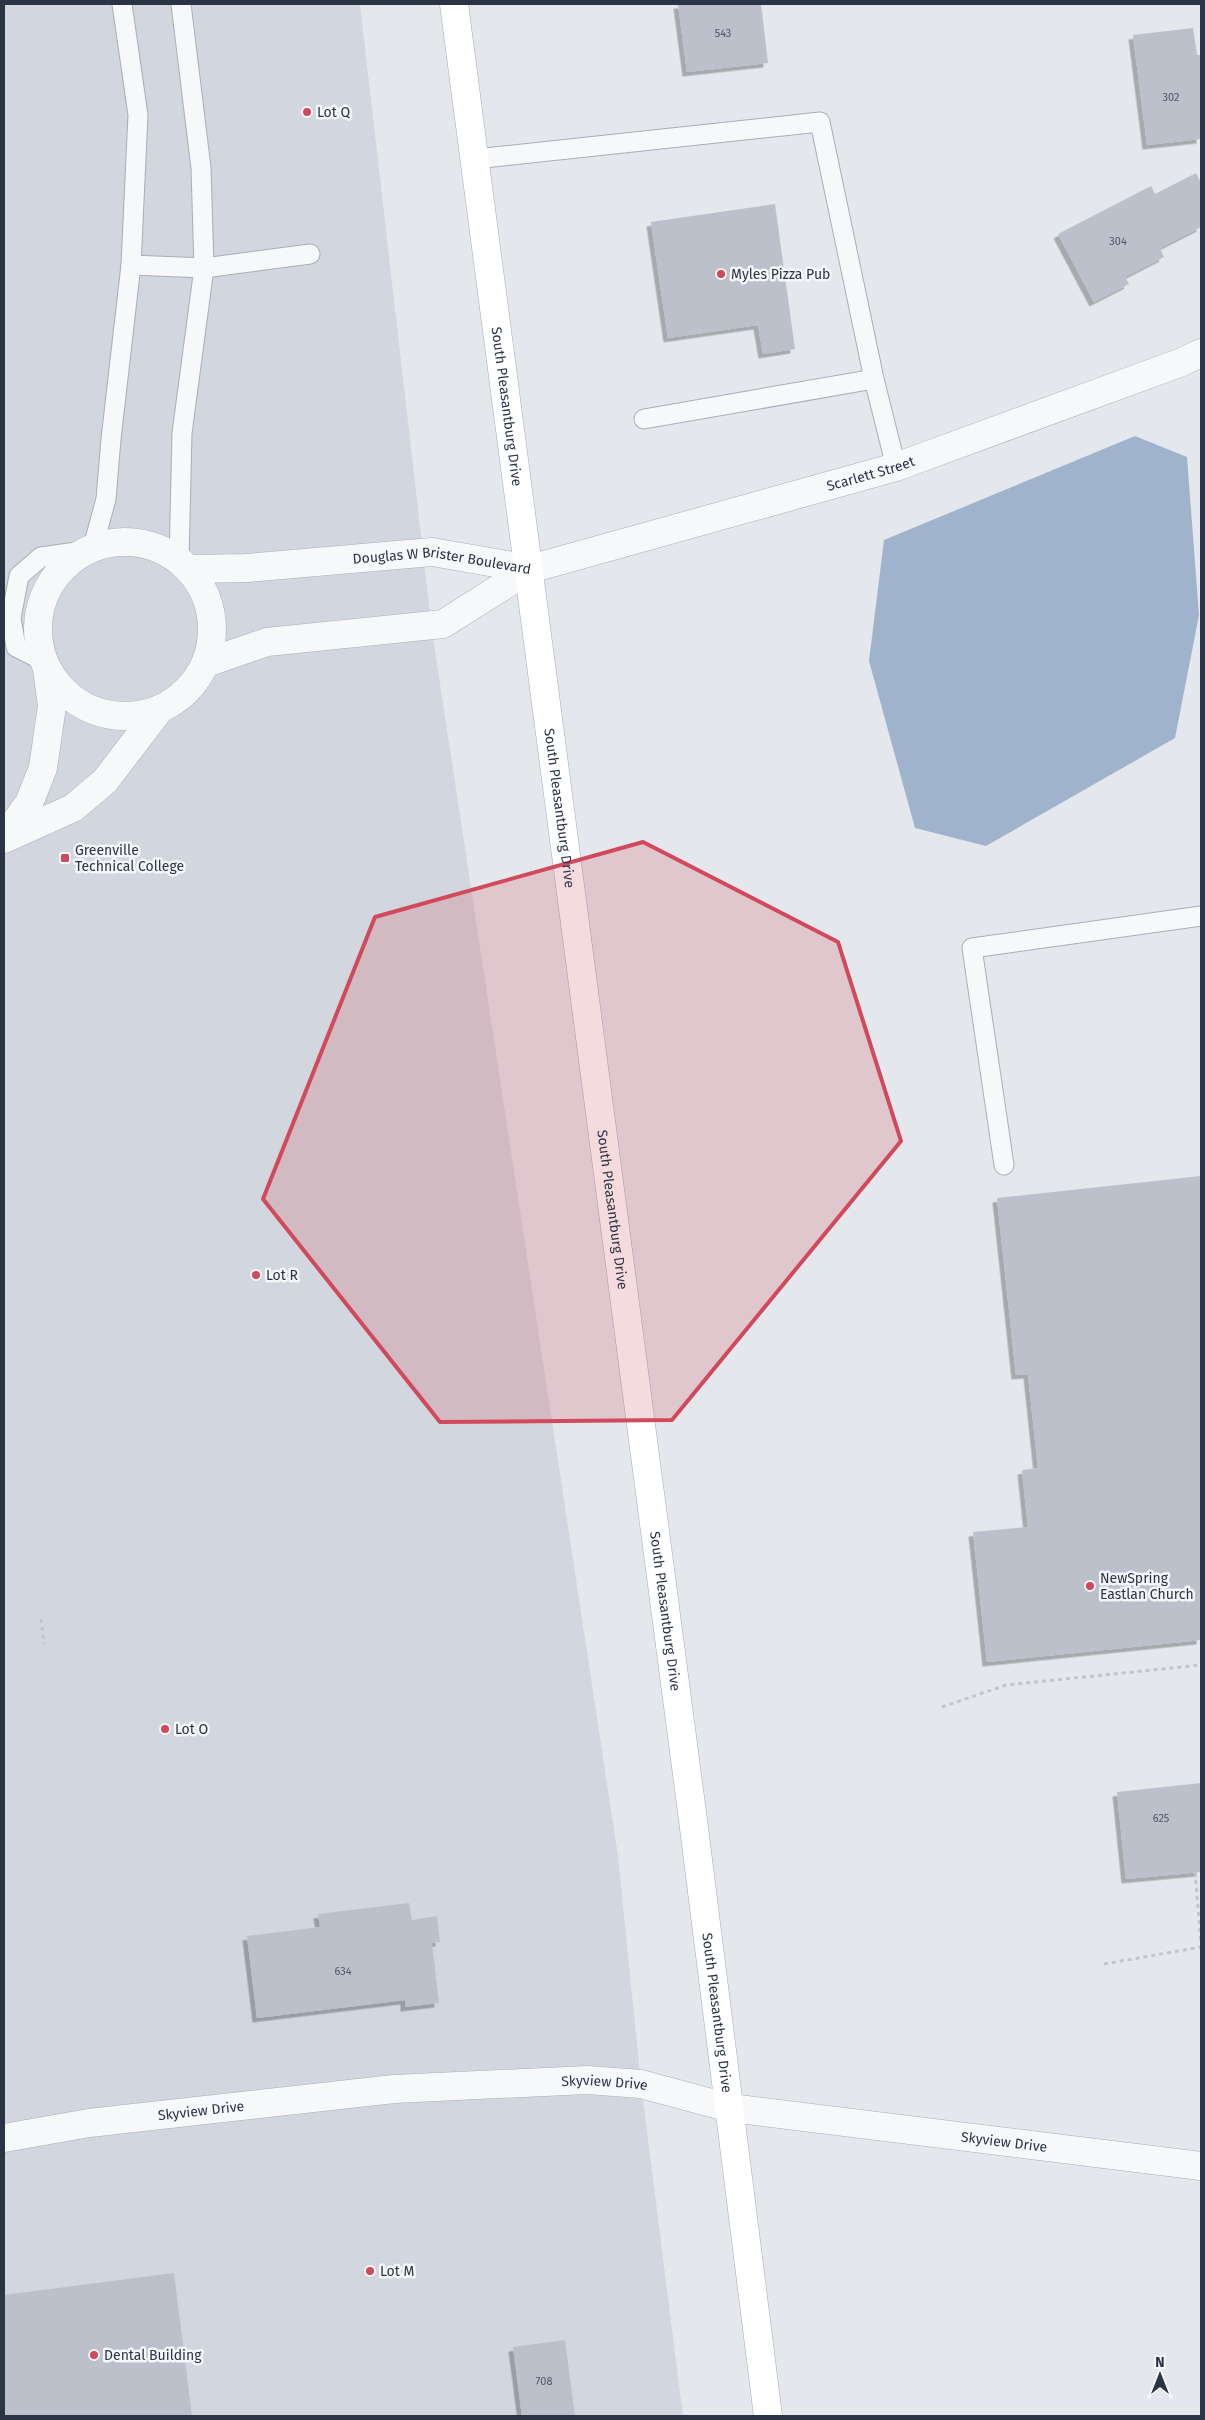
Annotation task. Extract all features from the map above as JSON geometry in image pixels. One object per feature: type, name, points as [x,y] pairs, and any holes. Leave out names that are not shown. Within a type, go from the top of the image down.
[{"type":"main road","name":"South Pleasantburg Drive","points":[[454,4],[530,569],[730,2108],[768,2416]]},
{"type":"street","name":"Scarlett Street","points":[[530,569],[896,467],[1201,353]]},
{"type":"street","points":[[123,542],[152,546],[184,564],[204,589],[212,613],[213,638],[206,663],[186,689],[160,709],[105,781],[73,808],[4,838],[29,803],[43,768],[52,706],[38,636],[40,610],[48,587],[64,567],[89,549],[123,542]]},
{"type":"street","name":"Douglas W Brister Boulevard","points":[[184,564],[246,568],[432,552],[530,569]]},
{"type":"street","name":"Douglas W Brister Boulevard","points":[[206,663],[267,642],[443,624],[530,569]]},
{"type":"street","points":[[45,664],[62,689],[83,706],[108,714],[126,715],[135,715],[160,709]]},
{"type":"street","name":"Skyview Drive","points":[[4,2138],[89,2123],[394,2089],[587,2080],[641,2084],[730,2108],[1201,2166]]},
{"type":"lane","points":[[89,549],[106,498],[131,265],[138,115],[122,4]]},
{"type":"lane","points":[[181,4],[201,168],[204,268],[182,433],[184,564]]},
{"type":"lane","points":[[475,159],[820,122],[874,379],[896,467]]},
{"type":"lane","points":[[131,265],[204,268],[310,254]]},
{"type":"lane","points":[[644,419],[874,379]]},
{"type":"lane","points":[[1004,1165],[972,948],[1201,916]]},
{"type":"path","points":[[41,1619],[44,1644]]},
{"type":"path","points":[[942,1707],[1006,1685],[1201,1665]]},
{"type":"path","points":[[1195,1872],[1201,1943]]},
{"type":"path","points":[[1104,1964],[1201,1948]]},
{"type":"highlighted area","points":[[643,842],[838,942],[901,1141],[672,1420],[440,1422],[263,1199],[375,917]]},
{"type":"shaded area","points":[[4,4],[360,4],[432,631],[618,1856],[641,2084],[683,2416],[4,2416]]},
{"type":"water","points":[[1135,436],[1187,457],[1199,615],[1175,738],[986,846],[915,828],[869,661],[884,540]]},
{"type":"building","points":[[678,4],[761,4],[768,63],[687,72]]},
{"type":"building","points":[[1193,28],[1197,55],[1201,55],[1201,139],[1147,145],[1133,35]]},
{"type":"building","points":[[1196,173],[1201,183],[1201,227],[1160,248],[1164,257],[1125,277],[1129,284],[1094,302],[1058,234],[1151,186],[1155,194]]},
{"type":"building","name":"Myles Pizza Pub","points":[[775,204],[795,349],[763,354],[758,325],[668,338],[651,222]]},
{"type":"building","points":[[1201,1176],[1201,1640],[987,1662],[973,1532],[1028,1527],[1022,1470],[1038,1468],[1028,1374],[1016,1375],[997,1198]]},
{"type":"building","points":[[1201,1783],[1201,1872],[1126,1879],[1117,1792]]},
{"type":"building","points":[[409,1903],[412,1920],[437,1916],[440,1942],[432,1943],[439,2003],[405,2007],[405,2000],[257,2018],[247,1936],[320,1927],[318,1914]]},
{"type":"building","name":"Dental Building","points":[[174,2273],[192,2416],[4,2416],[4,2295]]},
{"type":"building","points":[[565,2340],[575,2416],[522,2416],[513,2347]]},
{"type":"place","name":"Lot Q","points":[[307,112]]},
{"type":"place","name":"Myles Pizza Pub","points":[[721,274]]},
{"type":"place","name":"Greenville Technical College","points":[[65,858]]},
{"type":"place","name":"Lot R","points":[[256,1275]]},
{"type":"place","name":"NewSpring Eastlan Church","points":[[1090,1586]]},
{"type":"place","name":"Lot O","points":[[165,1729]]},
{"type":"place","name":"Lot M","points":[[370,2271]]},
{"type":"place","name":"Dental Building","points":[[94,2355]]}]
